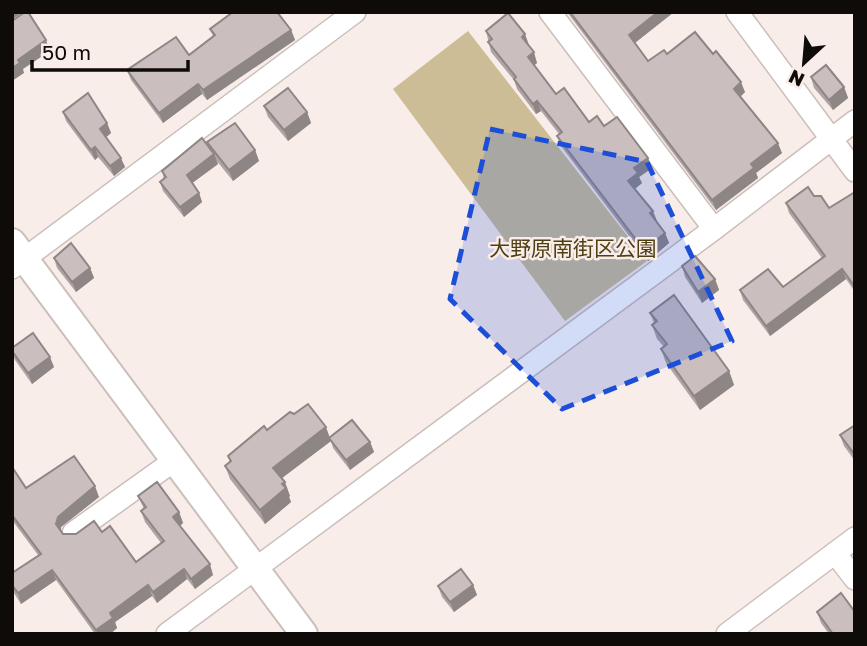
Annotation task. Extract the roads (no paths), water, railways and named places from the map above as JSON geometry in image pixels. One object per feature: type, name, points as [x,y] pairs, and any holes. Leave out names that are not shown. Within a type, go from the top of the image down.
[{"type":"street","points":[[304,634],[175,460],[16,256],[355,12]]},
{"type":"street","points":[[550,12],[714,229]]},
{"type":"street","points":[[737,12],[855,171]]},
{"type":"street","points":[[167,634],[714,229],[855,121]]},
{"type":"street","points":[[73,533],[175,460]]},
{"type":"street","points":[[727,634],[855,538]]},
{"type":"street","points":[[835,553],[855,579]]},
{"type":"park label","name":"大野原南街区公園","points":[[573,248]]}]
